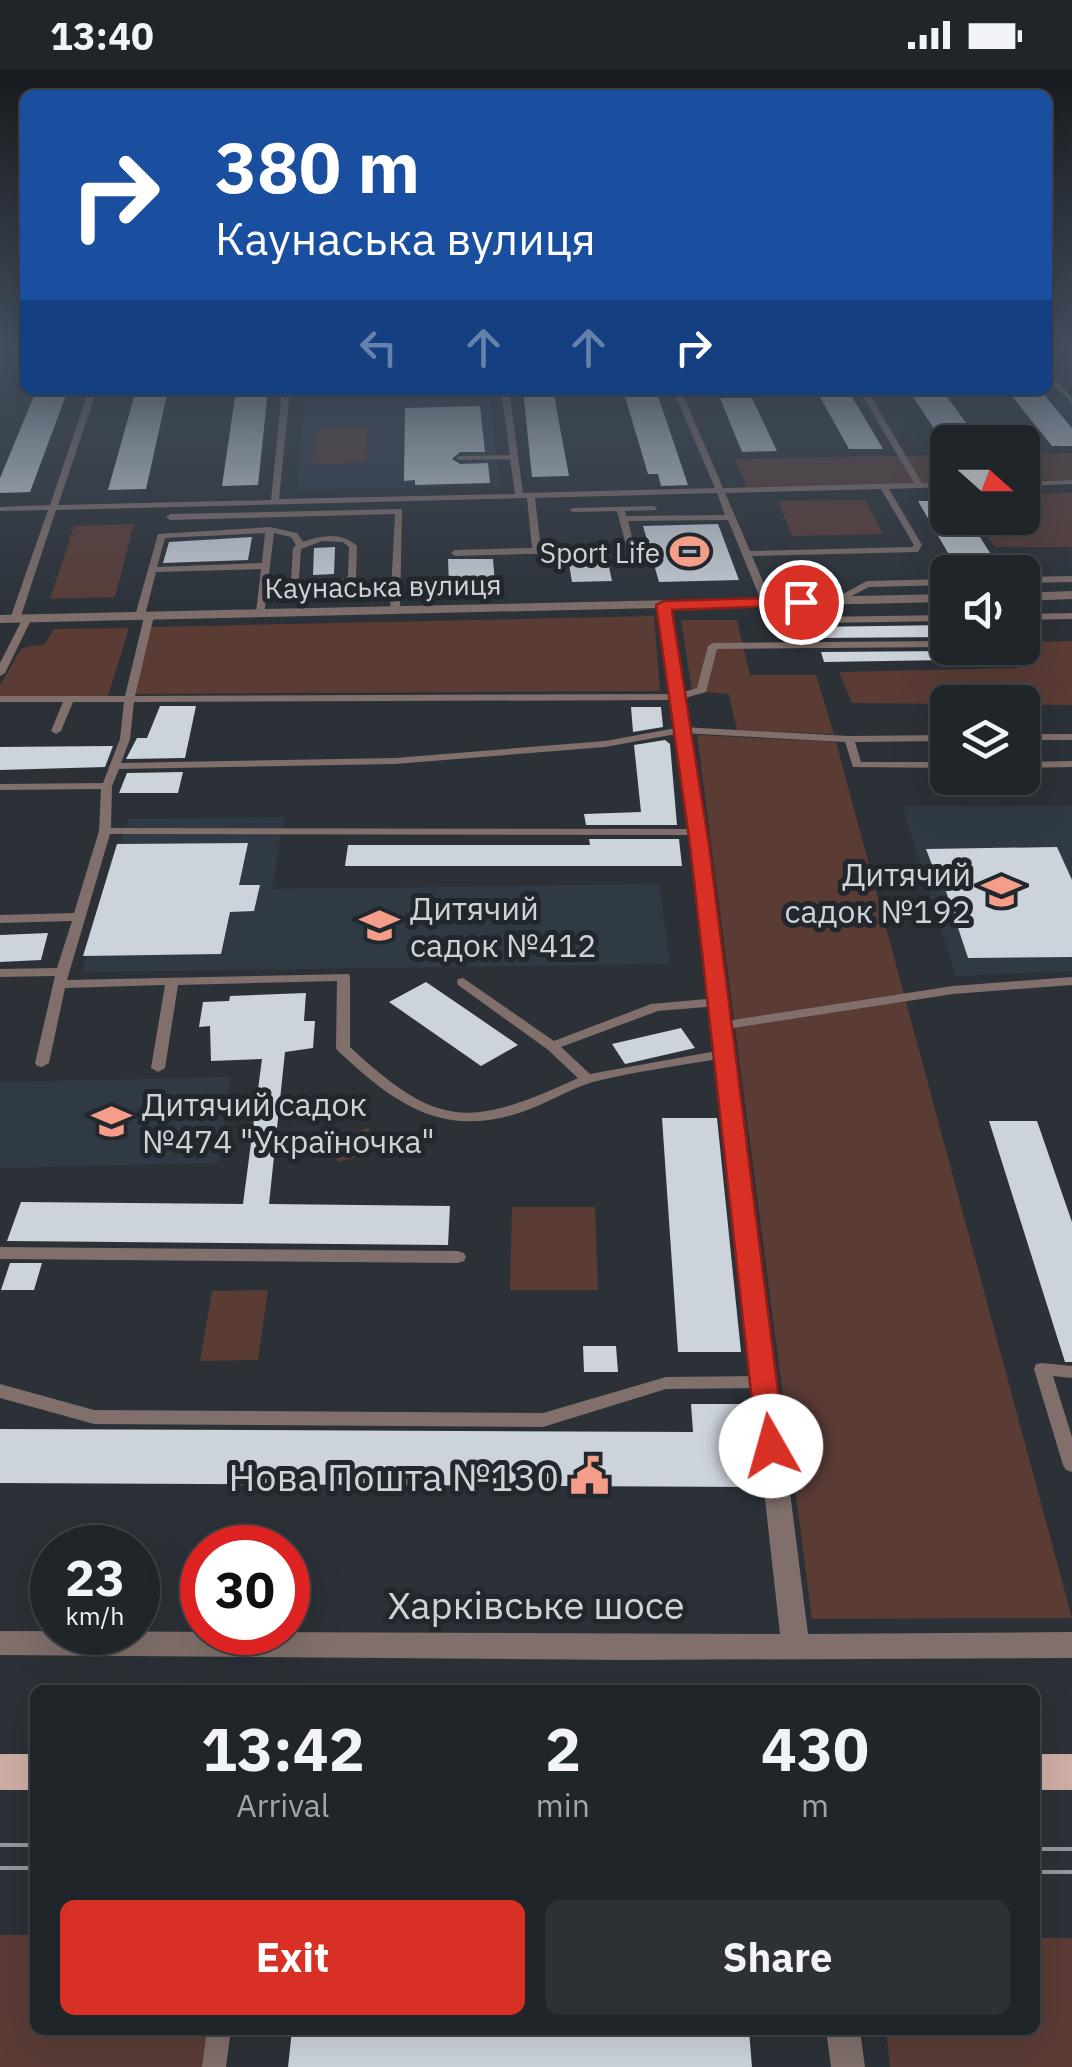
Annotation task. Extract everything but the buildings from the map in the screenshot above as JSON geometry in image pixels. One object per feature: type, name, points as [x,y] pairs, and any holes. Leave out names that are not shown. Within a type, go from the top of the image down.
[{"type":"main road","points":[[0,1772],[30,1772]]},
{"type":"main road","points":[[1040,1772],[1072,1772]]},
{"type":"street","points":[[1040,597],[1072,596]]},
{"type":"street","name":"Каунаська вулиця","points":[[14,619],[930,598]]},
{"type":"street","points":[[664,605],[698,832],[795,1646]]},
{"type":"street","name":"Харківське шосе","points":[[0,1643],[1072,1644]]},
{"type":"street","points":[[845,2035],[848,2067]]},
{"type":"lane","points":[[0,672],[76,437]]},
{"type":"lane","points":[[275,502],[281,437]]},
{"type":"lane","points":[[511,437],[518,496]]},
{"type":"lane","points":[[698,437],[768,603]]},
{"type":"lane","points":[[891,437],[920,486]]},
{"type":"lane","points":[[460,458],[513,457]]},
{"type":"lane","points":[[1040,483],[1072,482]]},
{"type":"lane","points":[[0,527],[3,509],[930,486]]},
{"type":"lane","points":[[746,554],[914,550],[918,545],[884,487]]},
{"type":"lane","points":[[530,496],[537,550]]},
{"type":"lane","points":[[622,514],[653,508]]},
{"type":"lane","points":[[572,510],[732,517]]},
{"type":"lane","points":[[170,517],[399,511],[395,610]]},
{"type":"lane","points":[[622,514],[630,545]]},
{"type":"lane","points":[[42,1063],[61,978],[106,830],[107,786],[125,738],[158,540],[166,534],[270,530],[294,536],[300,544],[294,578],[298,582],[322,586],[352,577],[350,543],[321,538],[300,544]]},
{"type":"lane","points":[[260,613],[270,530]]},
{"type":"lane","points":[[455,552],[601,549]]},
{"type":"lane","points":[[150,570],[266,566]]},
{"type":"lane","points":[[1040,580],[1072,580]]},
{"type":"lane","points":[[835,601],[867,584],[930,582]]},
{"type":"lane","points":[[8,594],[24,593]]},
{"type":"lane","points":[[1040,617],[1072,616]]},
{"type":"lane","points":[[816,620],[930,618]]},
{"type":"lane","points":[[0,699],[678,697],[702,690],[713,646],[930,644]]},
{"type":"lane","points":[[56,731],[69,699]]},
{"type":"lane","points":[[116,766],[396,762],[605,744],[682,730],[850,739],[930,738]]},
{"type":"lane","points":[[1040,737],[1072,736]]},
{"type":"lane","points":[[850,739],[857,765],[930,765]]},
{"type":"lane","points":[[1040,764],[1072,764]]},
{"type":"lane","points":[[0,787],[107,786]]},
{"type":"lane","points":[[106,830],[698,832]]},
{"type":"lane","points":[[0,919],[79,917]]},
{"type":"lane","points":[[0,973],[172,980],[344,978],[343,1048],[418,1106],[444,1117],[500,1118],[587,1080],[722,1054]]},
{"type":"lane","points":[[158,1068],[172,980]]},
{"type":"lane","points":[[720,1026],[953,990],[1072,980]]},
{"type":"lane","points":[[463,982],[552,1046],[587,1080]]},
{"type":"lane","points":[[552,1046],[656,1007],[718,1002]]},
{"type":"lane","points":[[0,1254],[458,1257]]},
{"type":"lane","points":[[1072,1372],[1042,1369],[1072,1465]]},
{"type":"lane","points":[[0,1392],[94,1417],[544,1420],[666,1382],[763,1382]]},
{"type":"lane","points":[[214,2067],[218,2035]]},
{"type":"shaded area","points":[[301,437],[494,437],[499,486],[296,490]]},
{"type":"shaded area","points":[[316,437],[367,437],[365,462],[313,464]]},
{"type":"shaded area","points":[[1072,453],[1072,480],[1040,481],[1040,454]]},
{"type":"shaded area","points":[[930,455],[930,483],[747,487],[735,459]]},
{"type":"shaded area","points":[[1072,493],[1072,547],[995,547],[987,535],[1040,535],[1040,494]]},
{"type":"shaded area","points":[[865,500],[883,534],[792,536],[778,501]]},
{"type":"shaded area","points":[[134,524],[115,597],[50,599],[74,526]]},
{"type":"shaded area","points":[[654,616],[660,691],[132,694],[151,627]]},
{"type":"shaded area","points":[[681,620],[737,620],[750,675],[816,675],[834,734],[737,730],[729,694],[692,691]]},
{"type":"shaded area","points":[[129,628],[108,696],[0,697],[0,685],[22,648],[45,644],[54,629]]},
{"type":"shaded area","points":[[1072,641],[1072,705],[1040,705],[1040,685],[930,685],[930,704],[852,703],[839,672],[1040,665],[1040,642]]},
{"type":"shaded area","points":[[697,735],[836,742],[1072,1618],[812,1619]]},
{"type":"shaded area","name":"Дитячий садок №192","points":[[902,806],[1072,806],[1072,971],[956,976]]},
{"type":"shaded area","name":"Дитячий садок №412","points":[[284,817],[272,889],[659,884],[670,964],[82,972],[128,819]]},
{"type":"shaded area","name":"Дитячий садок №474 \"Україночка\"","points":[[231,1077],[218,1163],[0,1168],[0,1082]]},
{"type":"shaded area","points":[[368,1128],[381,1150],[338,1162],[326,1140]]},
{"type":"shaded area","points":[[512,1207],[595,1207],[598,1290],[510,1290]]},
{"type":"shaded area","points":[[268,1290],[258,1360],[200,1361],[212,1291]]},
{"type":"shaded area","points":[[0,1935],[30,1935],[30,2035],[209,2035],[204,2067],[0,2067]]},
{"type":"shaded area","points":[[1040,1938],[1072,1938],[1072,2067],[890,2067],[887,2035],[1040,2035]]},
{"type":"tram line","points":[[0,1845],[30,1845]]},
{"type":"tram line","points":[[1040,1849],[1072,1849]]},
{"type":"tram line","points":[[0,1868],[30,1868]]},
{"type":"tram line","points":[[1040,1872],[1072,1872]]},
{"type":"place","name":"Sport Life","points":[[690,552]]},
{"type":"place","name":"Дитячий садок №192","points":[[1001,892]]},
{"type":"place","name":"Дитячий садок №412","points":[[380,926]]},
{"type":"place","name":"Дитячий садок №474 \"Україночка\"","points":[[112,1122]]},
{"type":"place","name":"Нова Пошта №130","points":[[589,1476]]},
{"type":"route","points":[[771,1446],[700,845],[664,605],[801,602]]}]
